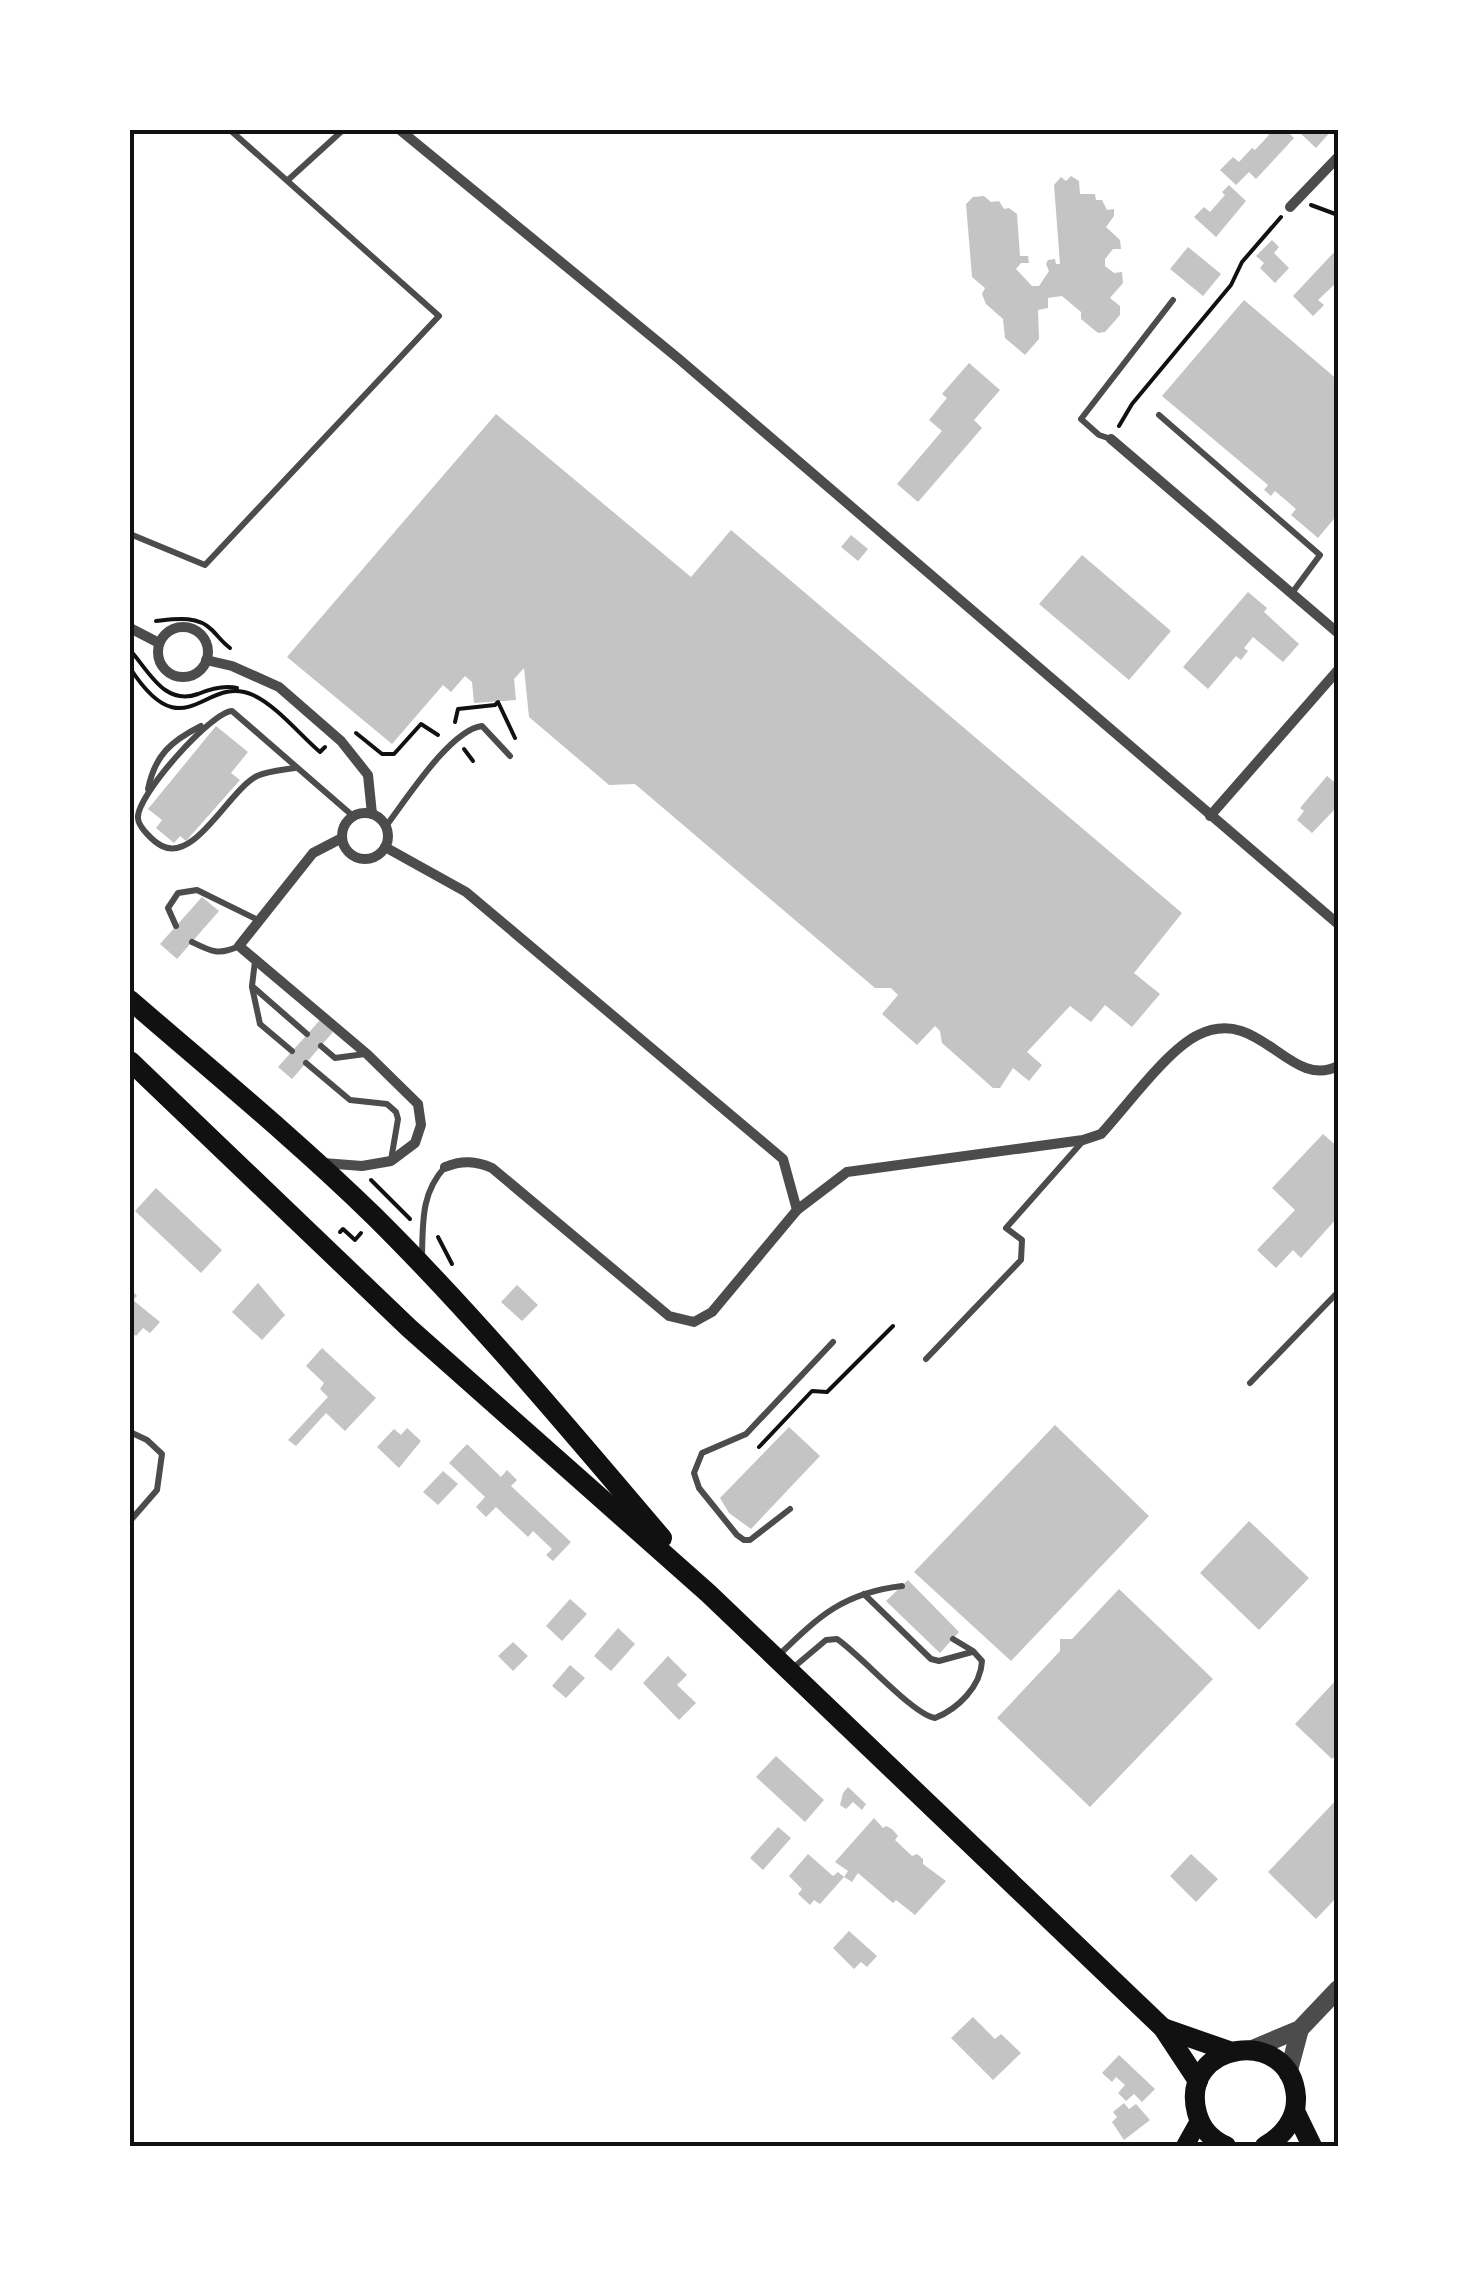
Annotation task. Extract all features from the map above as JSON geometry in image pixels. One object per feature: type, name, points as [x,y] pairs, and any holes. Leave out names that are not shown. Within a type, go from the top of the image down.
[{"type":"main road","points":[[130,1000],[375,1218],[551,1410],[708,1593]]},
{"type":"main road","points":[[130,1060],[409,1328],[708,1593],[1163,2028],[1198,2082]]},
{"type":"main road","points":[[1163,2028],[1275,2059],[1288,2074],[1296,2096],[1294,2111],[1279,2138],[1266,2146]]},
{"type":"main road","points":[[1226,2146],[1199,2122],[1195,2095],[1205,2067],[1240,2051]]},
{"type":"main road","points":[[1294,2111],[1312,2146]]},
{"type":"main road","points":[[1185,2146],[1199,2122]]},
{"type":"street","points":[[400,130],[678,359],[1338,924]]},
{"type":"street","points":[[1294,204],[1338,157]]},
{"type":"street","points":[[1111,439],[1338,633]]},
{"type":"street","points":[[130,628],[159,643]]},
{"type":"street","points":[[170,630],[195,630],[206,644],[206,660],[190,676],[174,676],[158,659],[159,643],[170,630]]},
{"type":"street","points":[[206,660],[232,666],[279,687],[341,742],[368,775],[372,814],[386,826],[385,847],[374,857],[359,859],[347,850],[342,838],[344,826],[353,816],[372,814]]},
{"type":"street","points":[[1210,816],[1338,670]]},
{"type":"street","points":[[317,1163],[362,1166],[391,1161],[416,1143],[421,1125],[418,1104],[366,1054],[238,946],[313,853],[342,838]]},
{"type":"street","points":[[385,847],[466,892],[782,1160],[797,1210]]},
{"type":"street","points":[[445,1167],[479,1162],[492,1168],[668,1316],[694,1322],[712,1312],[797,1210],[848,1172],[1084,1140],[1100,1134],[1182,1045],[1200,1033],[1238,1028],[1260,1037],[1302,1068],[1327,1072],[1338,1066]]},
{"type":"street","points":[[1240,2051],[1300,2029],[1338,1990]]},
{"type":"street","points":[[1288,2074],[1300,2029]]},
{"type":"lane","points":[[130,534],[205,564],[439,316],[230,130]]},
{"type":"lane","points":[[288,180],[343,130]]},
{"type":"lane","points":[[1111,439],[1098,434],[1081,419],[1173,300]]},
{"type":"lane","points":[[1159,415],[1320,554],[1292,593]]},
{"type":"lane","points":[[295,768],[254,777],[194,841],[181,849],[164,847],[139,825],[137,814],[147,794],[207,724],[222,712],[232,711],[353,816]]},
{"type":"lane","points":[[147,794],[152,770],[172,742],[207,724]]},
{"type":"lane","points":[[386,826],[452,743],[472,727],[482,726],[510,756]]},
{"type":"lane","points":[[176,926],[168,908],[178,893],[197,890],[258,920]]},
{"type":"lane","points":[[192,942],[212,952],[225,953],[238,946]]},
{"type":"lane","points":[[255,960],[252,986],[260,1024],[292,1051]]},
{"type":"lane","points":[[252,986],[308,1034]]},
{"type":"lane","points":[[321,1046],[335,1058],[366,1054]]},
{"type":"lane","points":[[306,1063],[350,1100],[387,1104],[396,1112],[391,1161]]},
{"type":"lane","points":[[926,1360],[1020,1260],[1022,1240],[1006,1228],[1084,1140]]},
{"type":"lane","points":[[422,1267],[423,1207],[434,1179],[445,1167]]},
{"type":"lane","points":[[1250,1383],[1338,1292]]},
{"type":"lane","points":[[790,1510],[750,1540],[744,1540],[700,1488],[694,1473],[702,1453],[746,1434],[833,1342]]},
{"type":"lane","points":[[130,1432],[162,1454],[157,1490],[130,1521]]},
{"type":"lane","points":[[782,1665],[829,1608],[864,1594],[902,1586]]},
{"type":"lane","points":[[864,1594],[932,1659],[973,1652]]},
{"type":"lane","points":[[782,1665],[826,1640],[837,1639],[917,1710],[935,1718],[956,1705],[981,1676],[982,1662],[953,1639]]},
{"type":"path","points":[[1111,439],[1132,404],[1231,285],[1242,262],[1294,204],[1338,215]]},
{"type":"path","points":[[140,618],[157,622],[181,617],[210,627],[231,648]]},
{"type":"path","points":[[325,1247],[343,1229],[355,1240],[390,1200]]},
{"type":"path","points":[[759,1447],[812,1392],[827,1392],[893,1326]]},
{"type":"building","points":[[1264,130],[1286,130],[1294,138],[1256,179],[1249,172],[1236,185],[1220,170],[1233,157],[1239,162],[1252,148],[1255,150],[1269,135]]},
{"type":"building","points":[[1297,130],[1332,130],[1316,148]]},
{"type":"building","points":[[1071,176],[1079,181],[1080,194],[1095,194],[1107,210],[1114,209],[1106,227],[1120,240],[1121,249],[1113,249],[1105,266],[1114,273],[1122,272],[1123,283],[1110,298],[1120,306],[1120,315],[1105,332],[1098,333],[1062,296],[1048,298],[1048,308],[1038,310],[1039,339],[1025,355],[1005,338],[1003,319],[986,304],[982,294],[985,288],[972,277],[966,204],[973,197],[984,196],[1017,214],[1020,256],[1028,256],[1029,263],[1021,263],[1016,269],[1032,286],[1039,286],[1049,271],[1048,260],[1055,259],[1060,264],[1054,185],[1061,177],[1066,181]]},
{"type":"building","points":[[1229,185],[1246,201],[1216,237],[1194,217],[1204,207],[1210,212]]},
{"type":"building","points":[[1272,240],[1279,247],[1274,253],[1289,268],[1275,283],[1260,268],[1264,263],[1256,256]]},
{"type":"building","points":[[1188,247],[1221,274],[1203,296],[1170,269]]},
{"type":"building","points":[[1338,248],[1338,281],[1318,300],[1324,305],[1313,316],[1293,296]]},
{"type":"building","points":[[1244,300],[1338,380],[1338,514],[1318,538],[1291,515],[1296,509],[1275,491],[1271,496],[1264,490],[1268,485],[1162,396]]},
{"type":"building","points":[[969,363],[1000,390],[974,420],[982,428],[918,502],[897,484],[942,431],[929,420],[947,398],[942,394]]},
{"type":"building","points":[[496,414],[691,577],[731,530],[1182,913],[1134,973],[1160,994],[1132,1027],[1105,1005],[1091,1022],[1070,1006],[1027,1052],[1042,1065],[1029,1081],[1013,1068],[1000,1088],[993,1088],[942,1043],[935,1026],[917,1045],[882,1014],[898,995],[891,988],[875,988],[635,784],[609,785],[529,717],[524,668],[514,679],[516,700],[474,703],[472,682],[465,676],[451,692],[443,685],[392,744],[287,657]]},
{"type":"building","points":[[851,535],[868,549],[858,561],[841,547]]},
{"type":"building","points":[[1082,555],[1171,631],[1129,680],[1039,604]]},
{"type":"building","points":[[1248,592],[1299,644],[1283,662],[1253,637],[1241,660],[1236,656],[1208,689],[1183,667]]},
{"type":"building","points":[[216,726],[248,752],[231,773],[240,780],[186,841],[180,836],[174,843],[156,828],[162,820],[148,809]]},
{"type":"building","points":[[1327,776],[1338,785],[1338,806],[1312,833],[1297,820],[1304,811],[1300,808]]},
{"type":"building","points":[[202,897],[219,911],[177,959],[160,944]]},
{"type":"building","points":[[320,1020],[333,1032],[292,1079],[278,1067]]},
{"type":"building","points":[[1323,1134],[1338,1147],[1338,1217],[1301,1258],[1293,1250],[1276,1268],[1257,1250],[1295,1210],[1272,1188]]},
{"type":"building","points":[[156,1188],[222,1250],[201,1273],[135,1211]]},
{"type":"building","points":[[258,1283],[285,1315],[262,1340],[232,1312]]},
{"type":"building","points":[[517,1285],[538,1305],[522,1321],[501,1302]]},
{"type":"building","points":[[130,1288],[137,1296],[133,1300],[160,1322],[150,1333],[143,1328],[136,1336],[130,1331]]},
{"type":"building","points":[[322,1348],[376,1398],[345,1431],[326,1413],[296,1446],[288,1440],[328,1397],[320,1389],[324,1383],[306,1366]]},
{"type":"building","points":[[1055,1425],[1149,1516],[1011,1661],[914,1572]]},
{"type":"building","points":[[789,1427],[820,1456],[751,1529],[729,1513],[720,1498]]},
{"type":"building","points":[[407,1428],[421,1441],[399,1468],[377,1447],[394,1429],[401,1435]]},
{"type":"building","points":[[467,1444],[501,1477],[507,1470],[517,1480],[511,1486],[571,1542],[553,1561],[546,1555],[552,1549],[533,1531],[528,1537],[496,1507],[486,1517],[476,1507],[485,1497],[449,1463]]},
{"type":"building","points":[[443,1471],[458,1484],[438,1505],[423,1492]]},
{"type":"building","points":[[1249,1521],[1309,1578],[1259,1630],[1200,1573]]},
{"type":"building","points":[[908,1580],[959,1632],[940,1653],[886,1601]]},
{"type":"building","points":[[1119,1589],[1213,1679],[1090,1807],[997,1718],[1060,1651],[1060,1639],[1072,1639]]},
{"type":"building","points":[[570,1599],[587,1614],[562,1641],[546,1626]]},
{"type":"building","points":[[618,1628],[635,1644],[611,1671],[594,1656]]},
{"type":"building","points":[[513,1642],[528,1656],[513,1671],[498,1656]]},
{"type":"building","points":[[668,1656],[687,1675],[677,1685],[696,1703],[679,1720],[643,1683]]},
{"type":"building","points":[[570,1665],[585,1678],[566,1698],[552,1686]]},
{"type":"building","points":[[1338,1678],[1338,1753],[1332,1759],[1295,1724]]},
{"type":"building","points":[[776,1756],[824,1800],[805,1822],[756,1777]]},
{"type":"building","points":[[848,1787],[866,1804],[862,1810],[853,1802],[846,1809],[840,1805]]},
{"type":"building","points":[[1338,1798],[1338,1896],[1316,1919],[1268,1872]]},
{"type":"building","points":[[874,1818],[883,1828],[892,1829],[898,1836],[895,1840],[912,1856],[917,1854],[923,1864],[946,1881],[915,1915],[896,1900],[893,1903],[858,1873],[852,1882],[844,1877],[848,1871],[835,1862]]},
{"type":"building","points":[[778,1827],[791,1838],[763,1870],[750,1858]]},
{"type":"building","points":[[808,1854],[833,1876],[838,1872],[844,1877],[820,1904],[814,1900],[810,1905],[798,1894],[802,1889],[789,1876]]},
{"type":"building","points":[[1191,1854],[1218,1879],[1196,1902],[1170,1876]]},
{"type":"building","points":[[849,1931],[877,1956],[867,1967],[861,1962],[854,1969],[833,1948]]},
{"type":"building","points":[[973,2017],[995,2039],[1001,2034],[1021,2053],[993,2080],[951,2038]]},
{"type":"building","points":[[1119,2055],[1155,2089],[1142,2102],[1134,2094],[1126,2101],[1118,2093],[1125,2085],[1116,2077],[1112,2082],[1102,2073]]},
{"type":"building","points":[[1124,2103],[1129,2109],[1136,2104],[1150,2120],[1124,2140],[1112,2122],[1117,2117],[1113,2112]]}]
